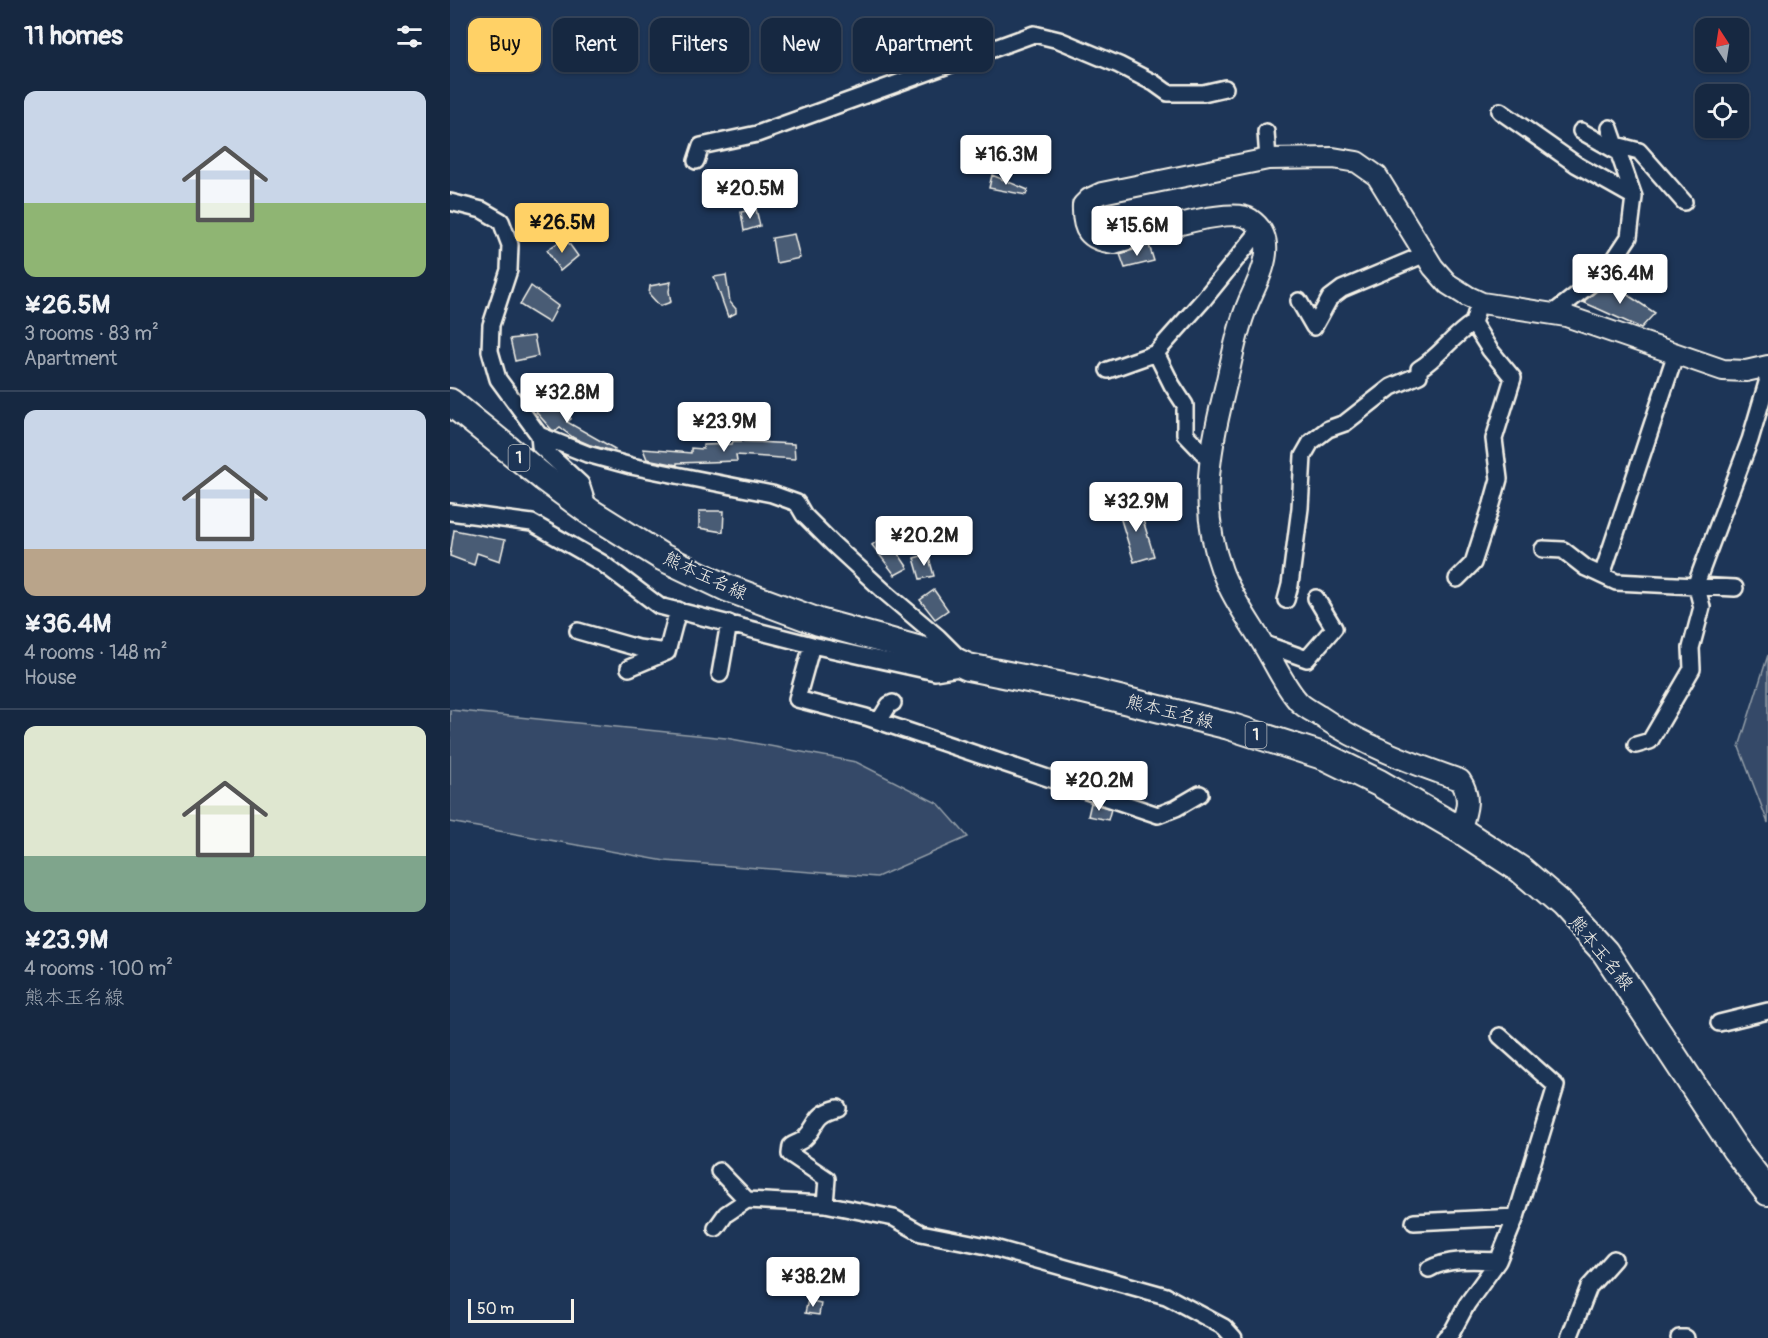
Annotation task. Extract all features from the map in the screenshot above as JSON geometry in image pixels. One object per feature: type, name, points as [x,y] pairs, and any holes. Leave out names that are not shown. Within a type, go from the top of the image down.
[{"type":"main road","name":"熊本玉名線","points":[[450,402],[590,512],[662,557],[727,588],[819,622],[946,657],[968,667],[1083,690],[1218,723],[1326,756],[1379,783],[1460,830],[1521,870],[1562,905],[1605,952],[1735,1149],[1768,1192]]},
{"type":"street","points":[[696,161],[701,146],[757,134],[1034,34],[1059,40],[1119,64],[1168,93],[1203,93],[1225,88]]},
{"type":"street","points":[[1500,111],[1577,165],[1634,197]]},
{"type":"street","points":[[1552,314],[1606,272],[1629,237],[1634,197],[1610,128]]},
{"type":"street","points":[[1581,131],[1617,149],[1639,151],[1684,202]]},
{"type":"street","points":[[1266,132],[1268,159]]},
{"type":"street","points":[[1460,830],[1467,809],[1467,797],[1460,780],[1393,756],[1328,722],[1298,702],[1222,572],[1208,510],[1207,484],[1210,460],[1240,323],[1267,259],[1266,245],[1260,230],[1250,219],[1239,215],[1217,216],[1114,243],[1101,241],[1088,233],[1083,220],[1083,205],[1089,199],[1102,193],[1268,159],[1333,158],[1357,162],[1377,176],[1389,192],[1424,255],[1448,284],[1479,302],[1566,316],[1723,370],[1746,371],[1765,367],[1768,379],[1750,440],[1696,585],[1702,607],[1691,648],[1692,669],[1650,741],[1636,745]]},
{"type":"street","points":[[450,202],[482,210],[501,221],[510,245],[509,270],[491,326],[490,351],[498,379],[539,435],[540,446],[581,484],[590,512]]},
{"type":"street","points":[[1108,370],[1156,353],[1260,230]]},
{"type":"street","points":[[1299,301],[1314,327],[1330,298],[1342,290],[1424,255]]},
{"type":"street","points":[[1286,600],[1290,585],[1303,456],[1311,442],[1328,429],[1345,423],[1391,387],[1419,375],[1419,369],[1434,359],[1459,332],[1473,322],[1479,302]]},
{"type":"street","points":[[1457,579],[1473,563],[1499,479],[1494,439],[1512,378],[1490,350],[1473,322]]},
{"type":"street","points":[[1156,353],[1185,405],[1185,434],[1210,460]]},
{"type":"street","points":[[1602,575],[1676,353]]},
{"type":"street","points":[[539,435],[587,454],[631,466],[772,494],[797,503],[804,515],[833,544],[938,637],[968,667]]},
{"type":"street","points":[[450,512],[532,523],[602,563],[659,606],[812,645],[935,672],[968,667]]},
{"type":"street","points":[[1543,549],[1563,550],[1586,568],[1616,582],[1735,588]]},
{"type":"street","points":[[1262,643],[1307,659],[1334,628],[1316,598]]},
{"type":"street","points":[[667,652],[678,610]]},
{"type":"street","points":[[720,674],[729,623]]},
{"type":"street","points":[[578,631],[638,648],[667,652]]},
{"type":"street","points":[[812,645],[797,699],[879,721],[1158,815],[1200,794]]},
{"type":"street","points":[[629,668],[667,652]]},
{"type":"street","points":[[879,721],[889,705],[893,704]]},
{"type":"street","points":[[1719,1023],[1768,1011]]},
{"type":"street","points":[[1445,1338],[1452,1332],[1467,1304],[1498,1261],[1516,1217],[1556,1086],[1500,1036]]},
{"type":"street","points":[[825,1204],[827,1179],[790,1154],[790,1146],[804,1139],[815,1122],[826,1111],[838,1108]]},
{"type":"street","points":[[718,1171],[747,1200]]},
{"type":"street","points":[[716,1228],[726,1214],[747,1200],[825,1204],[894,1218],[921,1233],[987,1246],[1166,1296],[1224,1328],[1234,1338]]},
{"type":"street","points":[[1414,1222],[1516,1217]]},
{"type":"street","points":[[1569,1338],[1589,1287],[1614,1258]]},
{"type":"street","points":[[1429,1269],[1437,1264],[1478,1260],[1498,1261]]},
{"type":"street","points":[[1679,1338],[1686,1338]]},
{"type":"shaded area","points":[[1768,655],[1768,823],[1739,747]]},
{"type":"shaded area","points":[[450,710],[726,738],[856,762],[939,804],[968,837],[877,877],[665,861],[450,822]]},
{"type":"building","points":[[992,175],[1028,190],[1026,195],[989,188]]},
{"type":"building","points":[[756,209],[760,226],[744,231],[741,212]]},
{"type":"building","points":[[794,234],[800,258],[776,263],[772,238]]},
{"type":"building","points":[[565,238],[578,256],[560,271],[547,250]]},
{"type":"building","points":[[1149,245],[1154,261],[1125,268],[1120,254]]},
{"type":"building","points":[[726,275],[730,302],[736,309],[736,313],[728,317],[714,277]]},
{"type":"building","points":[[671,282],[669,291],[671,302],[660,306],[649,294],[650,286]]},
{"type":"building","points":[[1608,282],[1655,313],[1641,328],[1583,302]]},
{"type":"building","points":[[531,286],[558,306],[549,323],[520,305]]},
{"type":"building","points":[[534,336],[538,356],[515,361],[510,339]]},
{"type":"building","points":[[552,397],[571,419],[567,422],[615,449],[613,451],[590,445],[560,428],[556,431],[552,430],[536,412]]},
{"type":"building","points":[[733,441],[794,444],[795,459],[736,455],[737,461],[677,463],[677,465],[647,459],[643,449],[691,453],[691,448],[703,449],[703,445],[732,444]]},
{"type":"building","points":[[1138,504],[1154,556],[1134,562],[1118,510]]},
{"type":"building","points":[[699,511],[724,511],[723,532],[699,528]]},
{"type":"building","points":[[454,530],[505,540],[500,561],[477,553],[474,565],[450,556]]},
{"type":"building","points":[[886,535],[908,568],[895,575],[872,545]]},
{"type":"building","points":[[928,554],[934,576],[920,579],[914,558]]},
{"type":"building","points":[[934,590],[948,610],[935,619],[920,600]]},
{"type":"building","points":[[1091,803],[1111,809],[1108,820],[1088,816]]},
{"type":"building","points":[[808,1300],[821,1303],[819,1315],[805,1313]]}]
